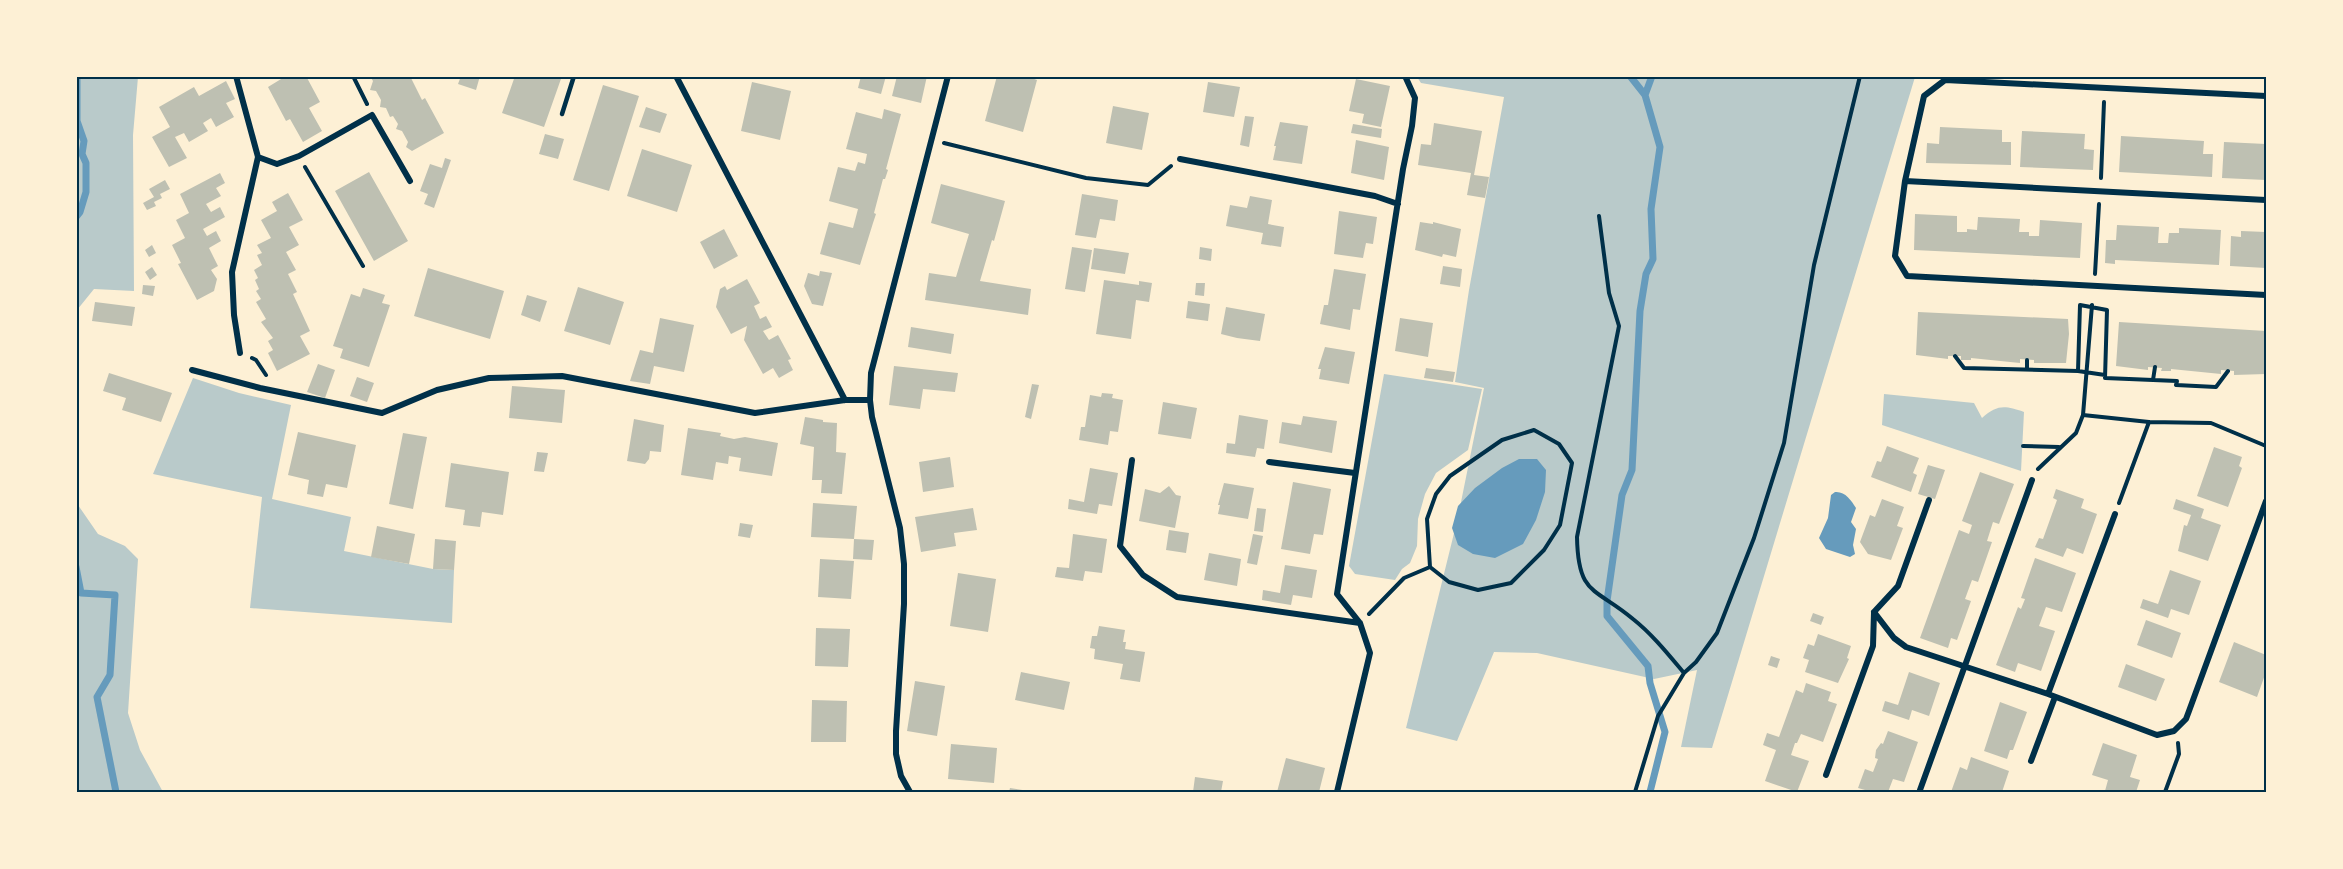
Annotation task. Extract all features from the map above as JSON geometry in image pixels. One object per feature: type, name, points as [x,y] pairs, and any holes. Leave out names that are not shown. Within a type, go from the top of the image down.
[{"type":"street","points":[[236,76],[258,157],[232,272],[234,315],[240,353]]},
{"type":"street","points":[[676,76],[844,400]]},
{"type":"street","points":[[910,792],[901,776],[896,731],[904,604],[904,564],[900,528],[870,400],[871,373],[948,76]]},
{"type":"street","points":[[1337,792],[1370,653],[1360,623],[1337,594],[1412,126],[1414,98],[1405,76]]},
{"type":"street","points":[[2266,96],[1945,80],[1924,96],[1905,181],[1895,256],[1907,276],[2266,295]]},
{"type":"street","points":[[258,157],[276,164],[299,156],[372,116],[410,181]]},
{"type":"street","points":[[1180,159],[1375,196],[1398,204]]},
{"type":"street","points":[[1905,181],[2266,200]]},
{"type":"street","points":[[192,370],[276,391],[382,413],[437,390],[489,378],[562,376],[755,413],[844,400],[870,400]]},
{"type":"street","points":[[1132,460],[1120,546],[1143,575],[1177,597],[1360,623]]},
{"type":"street","points":[[1269,462],[1355,473]]},
{"type":"street","points":[[1920,790],[2032,480]]},
{"type":"street","points":[[1826,775],[1873,646],[1874,612],[1898,586],[1929,500]]},
{"type":"street","points":[[1874,612],[1894,638],[1906,647],[2052,695],[2146,732],[2157,735],[2174,731],[2186,719],[2266,501]]},
{"type":"street","points":[[2031,761],[2115,514]]},
{"type":"lane","points":[[562,114],[574,76]]},
{"type":"path","points":[[352,76],[372,116]]},
{"type":"path","points":[[1635,792],[1658,716],[1684,673],[1696,662],[1717,633],[1754,538],[1784,443],[1814,266],[1860,76]]},
{"type":"path","points":[[932,140],[1086,178],[1148,185],[1180,159]]},
{"type":"path","points":[[299,156],[363,266]]},
{"type":"path","points":[[1599,216],[1609,292],[1620,326],[1577,537],[1578,558],[1581,573],[1590,589],[1633,618],[1684,673]]},
{"type":"path","points":[[2078,371],[2080,305],[2092,306],[2108,310],[2105,375]]},
{"type":"path","points":[[240,353],[255,360],[276,391]]},
{"type":"path","points":[[1955,356],[1964,368],[2078,371],[2105,375],[2105,378],[2177,381],[2176,385],[2216,387],[2228,371]]},
{"type":"path","points":[[2027,360],[2027,369]]},
{"type":"path","points":[[2153,380],[2156,367]]},
{"type":"path","points":[[2082,415],[2149,422],[2211,423],[2266,446]]},
{"type":"path","points":[[2115,514],[2149,422]]},
{"type":"path","points":[[1534,430],[1559,444],[1572,463],[1560,525],[1544,550],[1530,565],[1511,583],[1478,590],[1449,582],[1430,567],[1427,519],[1436,494],[1450,476],[1502,440],[1534,430]]},
{"type":"path","points":[[2023,446],[2060,447]]},
{"type":"path","points":[[1360,623],[1404,578],[1430,567]]},
{"type":"path","points":[[2165,792],[2179,754],[2174,731]]},
{"type":"shaded area","points":[[77,76],[138,77],[133,135],[134,291],[94,289],[77,310]]},
{"type":"shaded area","points":[[1417,77],[1915,77],[1712,748],[1681,747],[1697,670],[1654,679],[1537,653],[1494,652],[1457,741],[1406,728],[1458,517],[1484,388],[1455,382],[1504,97],[1421,83]]},
{"type":"shaded area","points":[[1384,374],[1482,389],[1468,450],[1436,473],[1425,494],[1418,519],[1417,546],[1410,563],[1402,569],[1395,580],[1355,574],[1349,566]]},
{"type":"shaded area","points":[[193,378],[239,393],[291,405],[272,499],[351,517],[344,551],[433,569],[454,570],[452,623],[250,608],[262,497],[153,474]]},
{"type":"shaded area","points":[[1884,394],[1974,403],[1982,418],[2001,408],[2024,412],[2021,471],[1882,425]]},
{"type":"shaded area","points":[[77,495],[78,505],[98,534],[125,546],[138,559],[128,713],[140,750],[163,792],[77,792]]},
{"type":"water","points":[[1519,459],[1537,459],[1546,470],[1545,492],[1536,520],[1523,544],[1495,558],[1473,554],[1458,545],[1452,528],[1458,506],[1475,488],[1502,468]]},
{"type":"water","points":[[1835,492],[1845,495],[1856,508],[1851,522],[1856,529],[1853,545],[1855,554],[1850,557],[1826,549],[1819,538],[1828,518],[1831,495]]},
{"type":"building","points":[[286,76],[306,76],[320,102],[309,108],[322,131],[303,142],[290,119],[286,121],[268,87]]},
{"type":"building","points":[[370,76],[410,76],[422,100],[425,98],[444,133],[412,151],[406,147],[408,142],[402,131],[396,129],[398,124],[393,116],[390,117],[386,108],[380,107],[381,100],[376,91],[370,90],[373,81]]},
{"type":"building","points":[[461,76],[480,76],[476,90],[458,84]]},
{"type":"building","points":[[515,76],[562,76],[544,127],[502,113]]},
{"type":"building","points":[[861,76],[886,76],[881,94],[858,88]]},
{"type":"building","points":[[897,76],[927,76],[921,103],[892,96]]},
{"type":"building","points":[[997,76],[1026,76],[1037,80],[1023,132],[985,121]]},
{"type":"building","points":[[1356,79],[1390,86],[1381,127],[1362,123],[1364,114],[1349,111]]},
{"type":"building","points":[[226,81],[235,99],[226,103],[234,117],[216,127],[211,118],[203,123],[208,131],[189,142],[184,133],[175,137],[187,158],[169,167],[152,137],[170,127],[159,107],[194,87],[199,96]]},
{"type":"building","points":[[752,82],[791,91],[780,140],[741,131]]},
{"type":"building","points":[[1208,82],[1240,87],[1234,117],[1203,112]]},
{"type":"building","points":[[603,85],[639,96],[609,191],[573,180]]},
{"type":"building","points":[[1113,106],[1149,113],[1142,150],[1106,143]]},
{"type":"building","points":[[646,107],[667,114],[660,133],[639,127]]},
{"type":"building","points":[[884,109],[901,114],[886,169],[888,170],[883,179],[874,213],[876,214],[860,265],[820,254],[829,222],[853,228],[858,209],[829,201],[838,167],[855,171],[858,162],[865,164],[867,154],[846,149],[856,112],[882,119]]},
{"type":"building","points":[[1245,116],[1254,117],[1249,147],[1240,145]]},
{"type":"building","points":[[1280,122],[1308,126],[1302,164],[1273,160]]},
{"type":"building","points":[[1434,123],[1482,131],[1474,175],[1489,177],[1485,198],[1467,195],[1471,173],[1418,165],[1421,144],[1431,145]]},
{"type":"building","points":[[1353,124],[1382,129],[1381,138],[1351,133]]},
{"type":"building","points":[[1940,127],[2002,130],[2002,142],[2011,142],[2011,165],[1926,163],[1927,143],[1939,144]]},
{"type":"building","points":[[2022,131],[2085,134],[2084,149],[2094,150],[2093,170],[2020,167]]},
{"type":"building","points":[[545,134],[564,139],[558,159],[539,154]]},
{"type":"building","points":[[2121,136],[2204,141],[2203,154],[2213,154],[2212,177],[2119,172]]},
{"type":"building","points":[[1356,140],[1389,147],[1384,180],[1351,173]]},
{"type":"building","points":[[2224,142],[2266,144],[2266,180],[2222,178]]},
{"type":"building","points":[[642,149],[692,165],[677,212],[627,196]]},
{"type":"building","points":[[445,158],[451,160],[434,208],[424,204],[428,194],[420,191],[430,164],[442,168]]},
{"type":"building","points":[[369,172],[408,241],[374,261],[335,191]]},
{"type":"building","points":[[220,173],[225,183],[216,188],[221,196],[206,204],[211,212],[220,207],[225,217],[203,229],[207,236],[216,231],[221,241],[209,248],[218,266],[211,270],[217,279],[214,291],[197,300],[178,264],[181,263],[172,245],[185,238],[176,220],[189,213],[180,194]]},
{"type":"building","points":[[165,180],[170,189],[160,194],[162,198],[154,202],[156,206],[147,210],[143,203],[154,197],[149,189]]},
{"type":"building","points":[[941,184],[1005,201],[980,281],[1031,289],[1028,315],[925,300],[929,273],[956,277],[969,234],[931,223]]},
{"type":"building","points":[[288,193],[303,220],[289,227],[299,245],[286,252],[296,270],[288,274],[297,292],[293,294],[310,331],[300,336],[310,354],[277,371],[268,353],[273,350],[268,341],[273,338],[261,322],[266,319],[256,302],[261,299],[256,291],[259,289],[255,280],[258,278],[254,270],[262,265],[257,255],[262,253],[257,245],[271,238],[261,220],[277,211],[272,202]]},
{"type":"building","points":[[1082,194],[1118,200],[1115,221],[1100,219],[1096,238],[1075,235]]},
{"type":"building","points":[[1250,196],[1272,200],[1268,224],[1284,227],[1281,247],[1261,244],[1263,233],[1226,226],[1230,205],[1247,208]]},
{"type":"building","points":[[1339,211],[1377,217],[1373,244],[1366,243],[1363,258],[1334,254]]},
{"type":"building","points":[[1915,214],[1957,216],[1957,232],[1967,232],[1967,229],[1977,230],[1978,217],[2020,219],[2019,232],[2029,232],[2029,236],[2039,236],[2040,220],[2082,223],[2080,258],[1914,250]]},
{"type":"building","points":[[1420,222],[1433,224],[1433,222],[1461,229],[1456,257],[1443,254],[1442,257],[1415,250]]},
{"type":"building","points":[[2117,225],[2159,227],[2158,243],[2168,243],[2169,233],[2179,233],[2179,228],[2221,230],[2219,265],[2115,260],[2115,264],[2105,263],[2106,240],[2116,240]]},
{"type":"building","points":[[724,229],[738,256],[714,269],[700,242]]},
{"type":"building","points":[[2241,231],[2266,232],[2266,268],[2230,266],[2231,236],[2241,237]]},
{"type":"building","points":[[152,245],[156,253],[149,257],[145,250]]},
{"type":"building","points":[[1072,247],[1092,250],[1085,292],[1065,289]]},
{"type":"building","points":[[1200,247],[1212,249],[1211,261],[1199,259]]},
{"type":"building","points":[[1094,248],[1129,253],[1125,274],[1091,269]]},
{"type":"building","points":[[1443,266],[1462,269],[1460,287],[1440,284]]},
{"type":"building","points":[[152,267],[157,275],[150,280],[145,272]]},
{"type":"building","points":[[428,268],[504,291],[490,339],[414,316]]},
{"type":"building","points":[[1334,269],[1366,274],[1360,310],[1353,309],[1350,330],[1320,324],[1324,305],[1328,305]]},
{"type":"building","points":[[820,271],[832,273],[823,306],[812,304],[804,286],[808,273],[819,276]]},
{"type":"building","points":[[747,279],[760,303],[754,306],[760,319],[766,316],[772,327],[763,331],[769,340],[778,335],[791,359],[788,360],[793,370],[779,378],[773,368],[763,374],[744,340],[747,326],[731,334],[716,307],[720,289],[725,286],[727,290]]},
{"type":"building","points":[[1104,280],[1139,285],[1139,281],[1152,283],[1149,302],[1136,300],[1131,339],[1096,334]]},
{"type":"building","points":[[1196,283],[1205,283],[1204,296],[1195,295]]},
{"type":"building","points":[[143,285],[155,286],[153,296],[142,294]]},
{"type":"building","points":[[578,287],[624,302],[610,345],[564,331]]},
{"type":"building","points":[[363,288],[385,295],[382,303],[390,305],[369,367],[340,358],[343,349],[333,346],[351,294],[360,297]]},
{"type":"building","points":[[527,295],[547,301],[540,322],[521,315]]},
{"type":"building","points":[[1188,301],[1210,304],[1208,321],[1186,318]]},
{"type":"building","points":[[95,302],[135,307],[132,326],[92,321]]},
{"type":"building","points":[[1226,307],[1265,314],[1260,341],[1221,334]]},
{"type":"building","points":[[1918,312],[2068,319],[2066,363],[2034,363],[2034,360],[2020,359],[2020,363],[1971,358],[1971,360],[1961,360],[1961,356],[1948,356],[1948,359],[1916,355]]},
{"type":"building","points":[[660,318],[694,325],[684,372],[654,366],[650,384],[630,381],[640,350],[653,353]]},
{"type":"building","points":[[1400,318],[1433,323],[1428,357],[1395,351]]},
{"type":"building","points":[[2119,322],[2266,331],[2266,374],[2234,375],[2234,371],[2221,370],[2221,374],[2116,366]]},
{"type":"building","points":[[911,327],[954,334],[951,354],[908,347]]},
{"type":"building","points":[[1325,347],[1355,352],[1349,384],[1319,379],[1321,369],[1318,369]]},
{"type":"building","points":[[318,364],[335,370],[325,398],[307,392]]},
{"type":"building","points":[[894,366],[958,373],[955,392],[923,389],[920,409],[889,405]]},
{"type":"building","points":[[1426,368],[1455,372],[1453,382],[1424,378]]},
{"type":"building","points":[[109,373],[172,393],[161,422],[122,410],[126,398],[103,391]]},
{"type":"building","points":[[357,377],[374,383],[367,402],[350,396]]},
{"type":"building","points":[[1032,384],[1039,385],[1031,419],[1025,417]]},
{"type":"building","points":[[512,386],[565,390],[562,423],[509,418]]},
{"type":"building","points":[[1102,393],[1113,394],[1112,398],[1123,400],[1118,432],[1110,431],[1108,445],[1079,440],[1081,427],[1085,427],[1090,395],[1101,397]]},
{"type":"building","points":[[1163,402],[1197,408],[1191,439],[1158,434]]},
{"type":"building","points":[[1239,415],[1268,420],[1264,449],[1257,448],[1255,457],[1226,453],[1227,443],[1235,444]]},
{"type":"building","points":[[1303,416],[1337,421],[1332,453],[1279,443],[1282,422],[1301,425]]},
{"type":"building","points":[[805,417],[837,423],[836,452],[846,453],[842,494],[821,493],[822,480],[812,480],[814,447],[800,444]]},
{"type":"building","points":[[634,419],[664,425],[661,452],[650,451],[649,459],[645,464],[627,461]]},
{"type":"building","points":[[688,428],[721,433],[720,436],[734,439],[745,437],[778,443],[772,476],[739,471],[741,458],[729,456],[728,464],[716,462],[713,480],[681,475]]},
{"type":"building","points":[[298,432],[356,445],[347,488],[326,484],[323,497],[307,494],[309,480],[288,475]]},
{"type":"building","points":[[403,433],[427,437],[413,509],[389,504]]},
{"type":"building","points":[[1887,446],[1919,458],[1913,473],[1917,475],[1911,492],[1871,477],[1877,461],[1881,462]]},
{"type":"building","points":[[2214,447],[2242,457],[2239,466],[2242,468],[2228,507],[2197,496]]},
{"type":"building","points":[[537,452],[548,453],[544,472],[534,471]]},
{"type":"building","points":[[950,457],[954,487],[923,492],[919,462]]},
{"type":"building","points":[[451,463],[509,472],[503,515],[482,512],[480,527],[463,525],[465,510],[445,507]]},
{"type":"building","points":[[1928,465],[1945,470],[1935,499],[1918,494]]},
{"type":"building","points":[[1090,468],[1118,473],[1112,506],[1099,504],[1097,514],[1068,509],[1069,499],[1084,502]]},
{"type":"building","points":[[1980,472],[2014,484],[1999,524],[1993,522],[1987,541],[1992,542],[1978,582],[1972,580],[1965,599],[1971,601],[1957,640],[1951,638],[1948,648],[1920,638],[1959,530],[1969,534],[1972,525],[1962,521]]},
{"type":"building","points":[[1293,482],[1331,489],[1323,535],[1314,534],[1310,554],[1281,549]]},
{"type":"building","points":[[1224,483],[1254,488],[1248,519],[1218,514]]},
{"type":"building","points":[[1169,486],[1176,495],[1181,496],[1175,528],[1139,521],[1145,489],[1160,493]]},
{"type":"building","points":[[2056,489],[2084,499],[2081,508],[2097,514],[2083,554],[2067,548],[2063,557],[2035,547],[2039,538],[2043,539],[2057,500],[2053,498]]},
{"type":"building","points":[[1882,499],[1904,507],[1897,526],[1903,528],[1891,560],[1868,554],[1860,542],[1870,515],[1875,517]]},
{"type":"building","points":[[2176,499],[2204,509],[2201,518],[2221,525],[2208,561],[2178,551],[2184,525],[2187,526],[2191,515],[2173,509]]},
{"type":"building","points":[[813,503],[857,506],[854,539],[811,537]]},
{"type":"building","points":[[973,508],[977,530],[954,533],[956,546],[921,552],[915,517]]},
{"type":"building","points":[[1257,508],[1266,509],[1263,532],[1254,531]]},
{"type":"building","points":[[740,523],[753,525],[750,538],[738,536]]},
{"type":"building","points":[[377,526],[415,534],[409,564],[371,557]]},
{"type":"building","points":[[1169,530],[1189,533],[1186,553],[1166,550]]},
{"type":"building","points":[[1073,534],[1107,539],[1102,573],[1085,571],[1083,581],[1055,577],[1057,567],[1069,568]]},
{"type":"building","points":[[1253,534],[1263,536],[1257,565],[1247,563]]},
{"type":"building","points":[[435,539],[456,541],[454,570],[433,569]]},
{"type":"building","points":[[854,539],[874,540],[872,560],[853,559]]},
{"type":"building","points":[[1209,553],[1241,559],[1237,586],[1204,580]]},
{"type":"building","points":[[2035,558],[2076,573],[2062,612],[2046,607],[2039,626],[2055,631],[2041,671],[2018,663],[2015,672],[1996,665],[2018,607],[2021,609],[2025,599],[2021,598]]},
{"type":"building","points":[[820,559],[854,561],[851,599],[818,597]]},
{"type":"building","points":[[1285,565],[1317,570],[1312,598],[1293,595],[1291,605],[1262,600],[1263,590],[1280,593]]},
{"type":"building","points":[[2170,570],[2201,581],[2189,615],[2171,609],[2168,618],[2140,608],[2143,599],[2158,604]]},
{"type":"building","points":[[958,573],[996,579],[988,632],[950,626]]},
{"type":"building","points":[[1813,613],[1824,617],[1821,625],[1810,621]]},
{"type":"building","points":[[2146,620],[2181,633],[2172,658],[2137,645]]},
{"type":"building","points":[[1099,626],[1125,630],[1123,642],[1126,642],[1125,649],[1145,652],[1140,682],[1120,679],[1123,664],[1094,659],[1095,649],[1090,648],[1092,636],[1097,636]]},
{"type":"building","points":[[816,628],[850,629],[848,667],[815,666]]},
{"type":"building","points":[[1818,634],[1851,646],[1847,658],[1849,659],[1838,683],[1805,672],[1809,660],[1803,658],[1808,644],[1814,646]]},
{"type":"building","points":[[2234,642],[2266,655],[2266,672],[2257,697],[2219,682]]},
{"type":"building","points":[[1771,656],[1780,659],[1777,668],[1768,665]]},
{"type":"building","points":[[2126,664],[2165,679],[2156,701],[2118,687]]},
{"type":"building","points":[[1021,672],[1070,682],[1064,710],[1015,700]]},
{"type":"building","points":[[1909,672],[1940,683],[1929,716],[1912,710],[1909,720],[1882,711],[1885,701],[1898,705]]},
{"type":"building","points":[[915,681],[945,686],[937,736],[907,731]]},
{"type":"building","points":[[1806,683],[1831,692],[1828,701],[1837,704],[1823,742],[1801,734],[1795,743],[1791,755],[1809,761],[1797,792],[1765,781],[1776,750],[1763,745],[1767,733],[1779,737],[1796,690],[1803,693]]},
{"type":"building","points":[[812,700],[847,701],[846,742],[811,742]]},
{"type":"building","points":[[2000,702],[2027,712],[2013,750],[2010,750],[2007,759],[1984,751]]},
{"type":"building","points":[[1888,731],[1918,742],[1904,782],[1893,779],[1888,792],[1872,792],[1858,788],[1865,769],[1873,772],[1878,759],[1875,758],[1876,750],[1881,743],[1883,744]]},
{"type":"building","points":[[2103,743],[2137,755],[2130,777],[2140,780],[2136,792],[2105,791],[2108,780],[2092,775]]},
{"type":"building","points":[[951,744],[997,748],[994,783],[948,779]]},
{"type":"building","points":[[1971,757],[2009,771],[2002,792],[1951,792],[1960,767],[1967,770]]},
{"type":"building","points":[[1286,758],[1325,768],[1319,792],[1277,792]]},
{"type":"building","points":[[1195,777],[1223,781],[1221,792],[1193,792]]},
{"type":"building","points":[[1010,788],[1029,791],[1029,792],[1009,792]]},
{"type":"waterway","points":[[76,217],[80,212],[86,192],[86,163],[82,154],[84,141],[77,121],[77,76]]},
{"type":"waterway","points":[[1630,76],[1645,95]]},
{"type":"waterway","points":[[1650,792],[1665,732],[1650,683],[1648,666],[1607,616],[1607,601],[1622,495],[1632,470],[1640,311],[1646,274],[1653,259],[1651,209],[1660,147],[1645,95],[1652,76]]},
{"type":"waterway","points":[[76,567],[81,593],[115,595],[110,675],[97,697],[116,792]]}]
